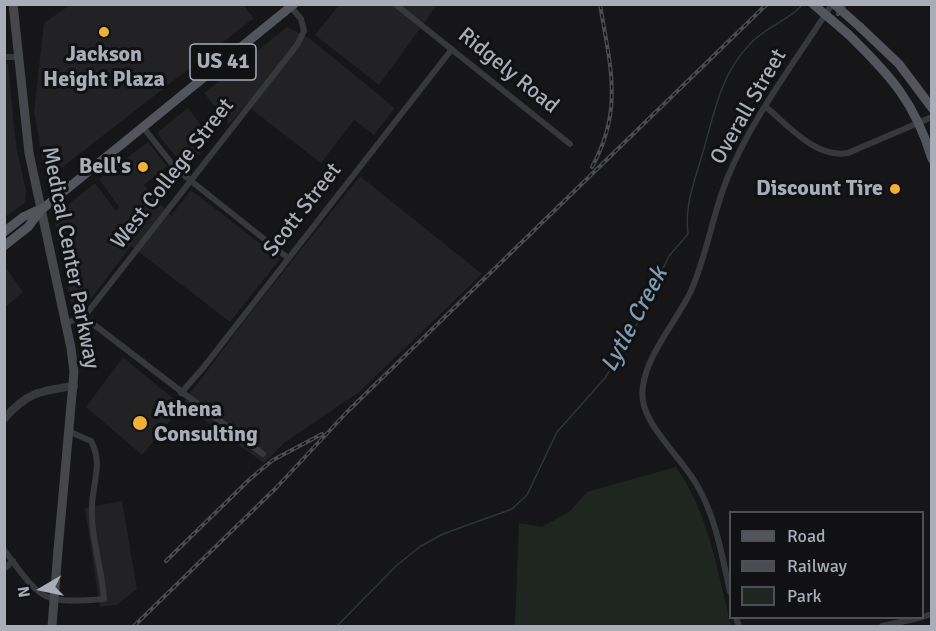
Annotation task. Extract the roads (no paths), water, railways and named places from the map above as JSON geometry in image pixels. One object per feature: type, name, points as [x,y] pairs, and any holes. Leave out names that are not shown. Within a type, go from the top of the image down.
[{"type":"main road","name":"Medical Center Parkway","points":[[13,4],[24,119],[40,210],[71,348],[74,386],[52,627]]},
{"type":"main road","points":[[813,4],[849,34],[891,76],[918,123],[932,159]]},
{"type":"main road","points":[[833,4],[900,64],[932,108]]},
{"type":"main road","name":"US 41","points":[[4,246],[28,227],[40,210],[292,6]]},
{"type":"main road","name":"US 41","points":[[4,232],[23,217],[40,210]]},
{"type":"street","name":"Ridgely Road","points":[[395,4],[570,144]]},
{"type":"street","name":"Overall Street","points":[[729,588],[708,506],[696,483],[649,417],[643,404],[642,387],[648,368],[690,293],[703,260],[727,179],[765,107],[833,4]]},
{"type":"street","name":"West College Street","points":[[84,317],[297,45],[304,31],[301,19],[292,6]]},
{"type":"street","name":"Scott Street","points":[[181,393],[204,368],[452,49]]},
{"type":"street","points":[[4,57],[17,57]]},
{"type":"street","points":[[765,107],[823,152],[836,155],[848,153],[932,117]]},
{"type":"street","points":[[143,127],[176,169],[288,258]]},
{"type":"street","points":[[66,323],[84,317],[263,454]]},
{"type":"street","points":[[4,419],[15,406],[38,391],[74,386]]},
{"type":"street","points":[[4,550],[35,589],[49,599],[64,602],[104,599],[92,517],[99,463],[97,452],[92,441],[70,432]]},
{"type":"street","points":[[4,569],[13,561]]},
{"type":"street","points":[[882,627],[913,619]]},
{"type":"waterway","name":"Lytle Creek","points":[[337,626],[397,565],[421,546],[443,534],[512,509],[527,495],[557,432],[605,378],[632,334],[669,256],[688,234],[687,222],[692,189],[716,105],[732,67],[756,38],[791,15],[803,4]]},
{"type":"railway","points":[[592,167],[608,126],[612,87],[600,4]]},
{"type":"railway","points":[[134,626],[276,488],[347,412],[767,4]]},
{"type":"railway","points":[[838,14],[845,4]]},
{"type":"railway","points":[[166,561],[251,478],[273,460],[322,434]]},
{"type":"place","name":"Jackson Height Plaza","points":[[104,32]]},
{"type":"place","name":"Bell's","points":[[143,167]]},
{"type":"place","name":"Discount Tire","points":[[895,189]]},
{"type":"place","name":"Athena Consulting","points":[[140,423]]}]
